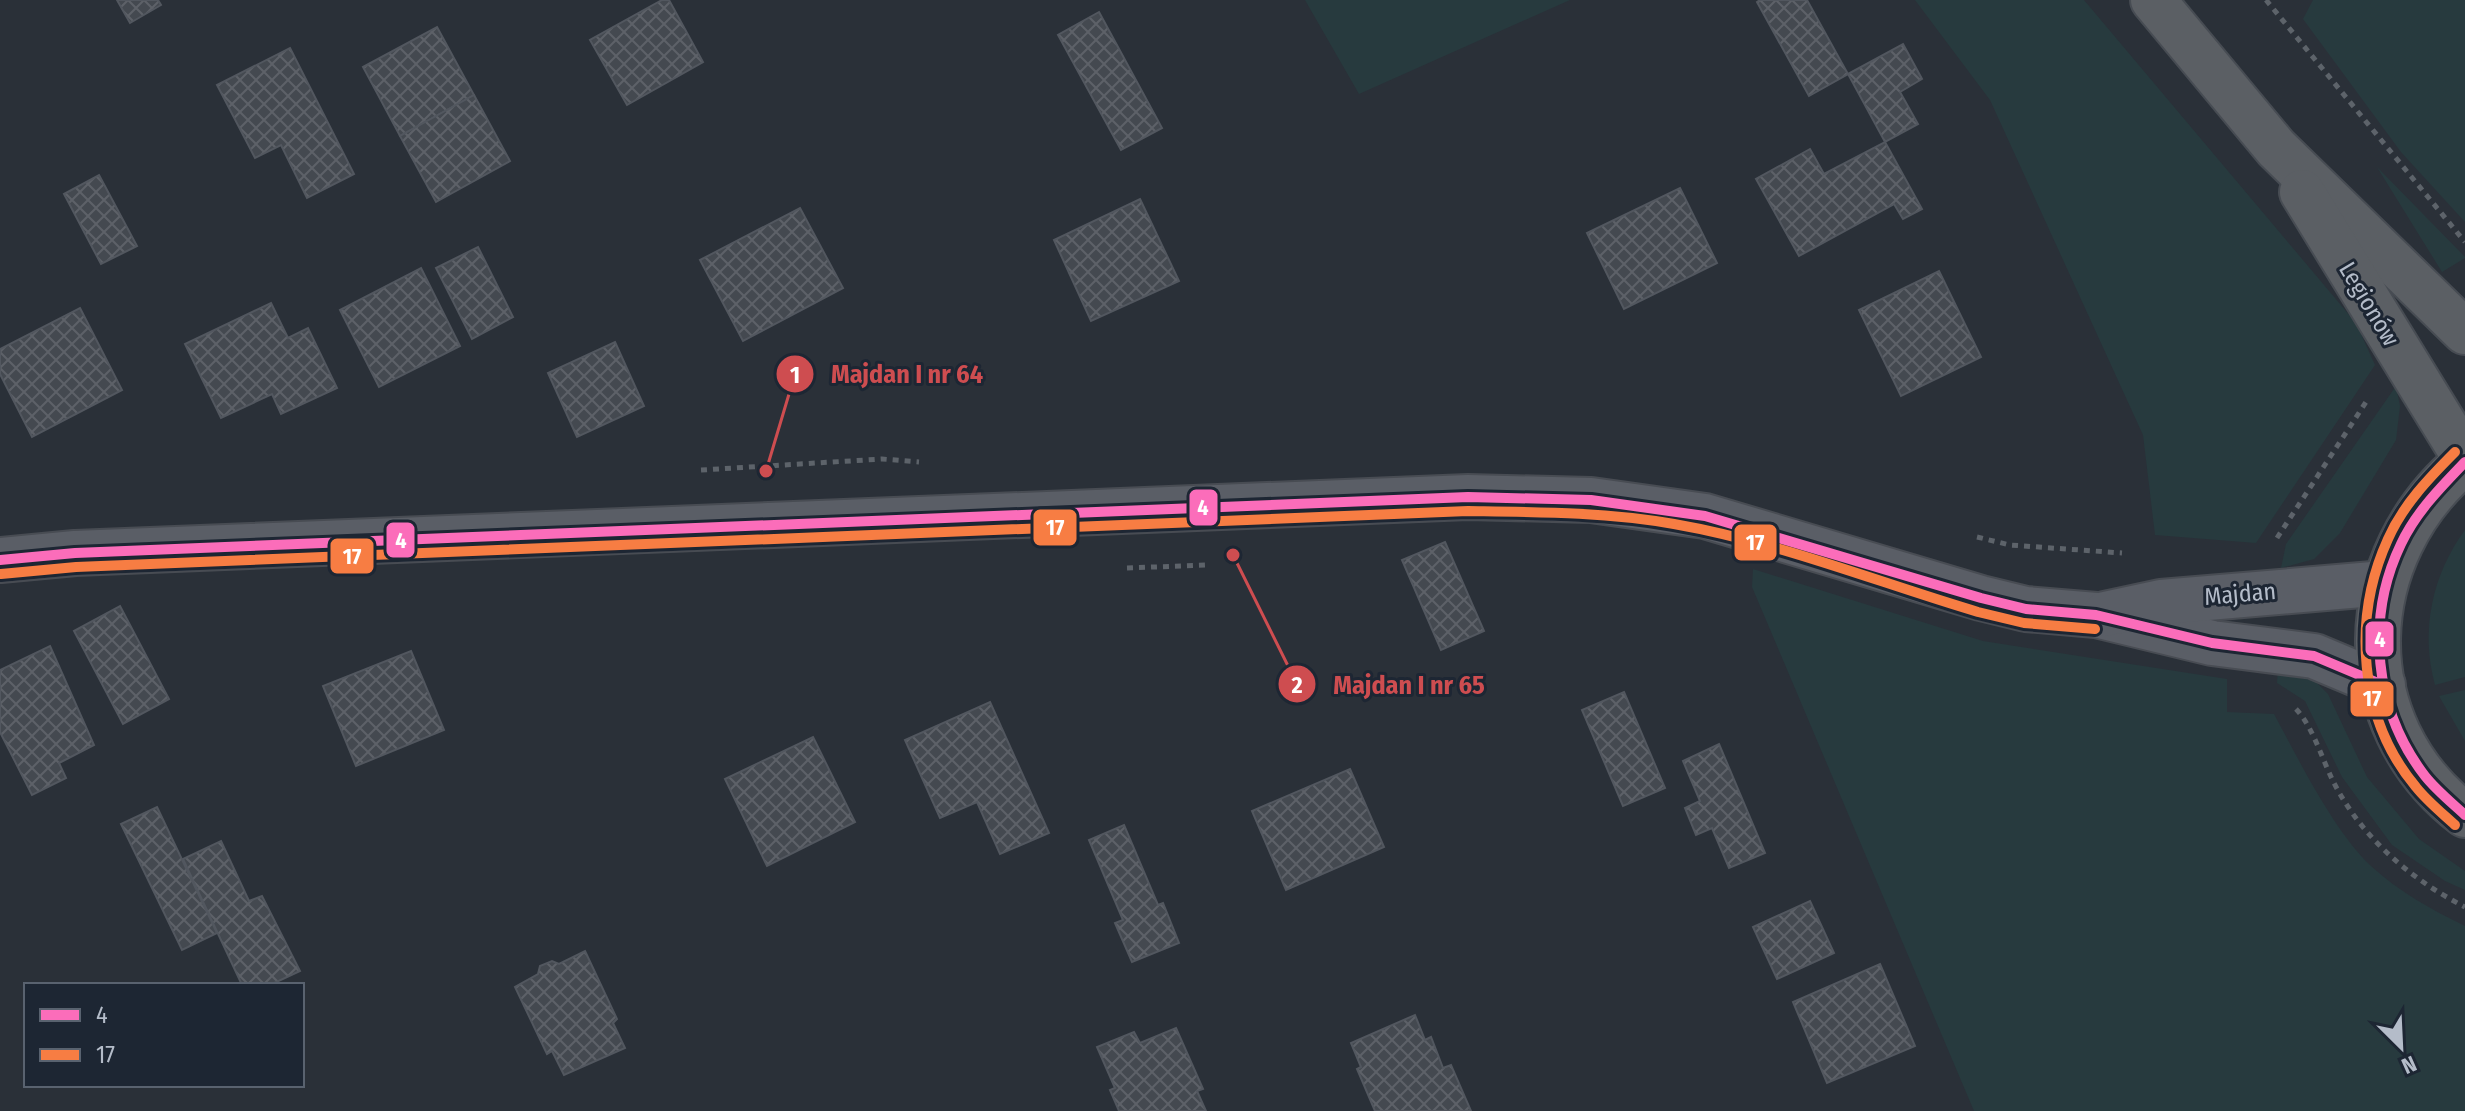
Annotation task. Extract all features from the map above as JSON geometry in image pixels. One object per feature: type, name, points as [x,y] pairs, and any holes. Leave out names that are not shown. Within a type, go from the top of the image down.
[{"type":"highway","name":"Legionów","points":[[2153,0],[2276,148],[2465,332]]},
{"type":"highway","name":"Legionów","points":[[2276,148],[2465,460]]},
{"type":"highway","points":[[2465,460],[2415,515],[2392,560],[2385,583],[2378,634],[2383,685],[2396,727],[2417,765],[2465,815]]},
{"type":"street","name":"Majdan","points":[[0,560],[75,553],[607,530],[1468,497],[1615,502],[1705,516],[2026,609],[2096,615],[2188,639],[2314,656],[2383,685]]},
{"type":"street","name":"Majdan","points":[[2096,615],[2175,600],[2385,583]]},
{"type":"path","points":[[2266,0],[2465,242]]},
{"type":"path","points":[[2288,703],[2300,712],[2335,785],[2388,857],[2440,895],[2465,907]]},
{"type":"green space","points":[[1305,0],[1570,0],[1359,94]]},
{"type":"green space","points":[[1915,0],[2084,0],[2356,323],[2375,365],[2256,543],[2155,535],[2143,435],[1990,100]]},
{"type":"green space","points":[[2313,0],[2465,0],[2465,222],[2401,152],[2303,19]]},
{"type":"green space","points":[[2377,167],[2465,257],[2465,258],[2442,272]]},
{"type":"green space","points":[[2396,386],[2400,406],[2396,440],[2340,533],[2314,559],[2281,568],[2286,544]]},
{"type":"green space","points":[[2465,530],[2465,677],[2435,685],[2429,644],[2432,604],[2444,566]]},
{"type":"green space","points":[[1753,569],[1983,641],[2227,679],[2227,712],[2274,714],[2318,794],[2357,851],[2404,892],[2465,926],[2465,1111],[1974,1111],[1752,587]]},
{"type":"green space","points":[[2278,668],[2314,680],[2328,694],[2367,777],[2419,839],[2465,871],[2465,890],[2445,881],[2392,845],[2342,777],[2305,701],[2277,683]]},
{"type":"green space","points":[[2465,690],[2465,741],[2439,696]]},
{"type":"building","points":[[117,0],[158,0],[161,5],[130,23]]},
{"type":"building","points":[[662,0],[669,0],[703,62],[627,105],[590,40]]},
{"type":"building","points":[[1807,0],[1848,74],[1809,96],[1757,2]]},
{"type":"building","points":[[1099,12],[1162,128],[1121,150],[1058,35]]},
{"type":"building","points":[[437,27],[474,95],[400,136],[363,67]]},
{"type":"building","points":[[1903,44],[1922,79],[1900,92],[1918,124],[1885,142],[1848,74]]},
{"type":"building","points":[[290,48],[354,174],[307,198],[281,145],[255,158],[217,85]]},
{"type":"building","points":[[474,95],[510,161],[436,202],[400,136]]},
{"type":"building","points":[[1885,142],[1922,209],[1903,219],[1894,204],[1799,256],[1756,179],[1810,149],[1824,174]]},
{"type":"building","points":[[99,175],[137,246],[101,264],[64,194]]},
{"type":"building","points":[[1680,188],[1717,263],[1624,309],[1587,233]]},
{"type":"building","points":[[1140,199],[1179,281],[1091,321],[1054,240]]},
{"type":"building","points":[[800,208],[843,288],[743,341],[700,260]]},
{"type":"building","points":[[478,247],[513,317],[472,339],[436,268]]},
{"type":"building","points":[[421,268],[460,346],[379,387],[340,310]]},
{"type":"building","points":[[1939,271],[1981,357],[1901,396],[1859,310]]},
{"type":"building","points":[[271,303],[288,338],[308,328],[337,388],[281,414],[272,394],[221,418],[185,344]]},
{"type":"building","points":[[80,308],[122,390],[32,437],[0,374],[0,349]]},
{"type":"building","points":[[615,342],[644,406],[577,437],[548,373]]},
{"type":"building","points":[[1445,542],[1484,631],[1441,650],[1402,560]]},
{"type":"building","points":[[120,606],[169,699],[123,724],[74,631]]},
{"type":"building","points":[[50,646],[94,745],[59,763],[66,778],[32,795],[0,732],[0,670]]},
{"type":"building","points":[[411,651],[444,730],[356,766],[323,686]]},
{"type":"building","points":[[1624,692],[1665,788],[1623,806],[1582,710]]},
{"type":"building","points":[[990,702],[1049,833],[1000,854],[977,802],[940,818],[905,740]]},
{"type":"building","points":[[813,737],[855,822],[767,866],[725,779]]},
{"type":"building","points":[[1719,744],[1765,853],[1729,868],[1712,828],[1696,835],[1685,808],[1700,801],[1683,761]]},
{"type":"building","points":[[1350,769],[1384,847],[1286,890],[1252,811]]},
{"type":"building","points":[[157,807],[217,933],[182,950],[121,824]]},
{"type":"building","points":[[1124,825],[1158,905],[1163,903],[1179,943],[1132,962],[1115,923],[1123,920],[1089,840]]},
{"type":"building","points":[[221,841],[249,901],[262,896],[300,971],[274,983],[241,983],[183,859]]},
{"type":"building","points":[[1810,901],[1834,953],[1777,979],[1753,927]]},
{"type":"building","points":[[585,951],[617,1019],[613,1023],[625,1048],[564,1075],[552,1051],[547,1054],[515,987],[538,974],[540,966],[552,961],[559,964]]},
{"type":"building","points":[[1880,964],[1915,1046],[1827,1083],[1793,1002]]},
{"type":"building","points":[[1415,1015],[1425,1040],[1431,1037],[1443,1068],[1451,1065],[1471,1111],[1375,1111],[1357,1069],[1361,1067],[1351,1043]]},
{"type":"building","points":[[1176,1028],[1203,1089],[1197,1091],[1206,1111],[1119,1111],[1110,1090],[1115,1088],[1097,1047],[1134,1032],[1140,1043]]},
{"type":"transit line","name":"17","points":[[2455,452],[2409,503],[2388,539],[2376,570],[2366,634],[2372,699],[2382,730],[2397,760],[2416,787],[2455,825]]},
{"type":"transit line","name":"4","points":[[2465,462],[2438,490],[2407,532],[2390,573],[2382,603],[2379,633],[2380,663],[2386,693],[2408,750],[2425,776],[2465,815]]},
{"type":"transit line","name":"4","points":[[0,560],[75,553],[1468,497],[1591,500],[1705,516],[2026,609],[2096,615],[2212,643],[2314,656],[2383,685]]},
{"type":"transit line","name":"17","points":[[1,574],[76,567],[1468,511],[1546,512],[1623,517],[1713,532],[1789,552],[1978,612],[2024,623],[2095,629]]},
{"type":"place","name":"Majdan I nr 64","points":[[766,471]]},
{"type":"place","name":"Majdan I nr 65","points":[[1233,555]]}]
